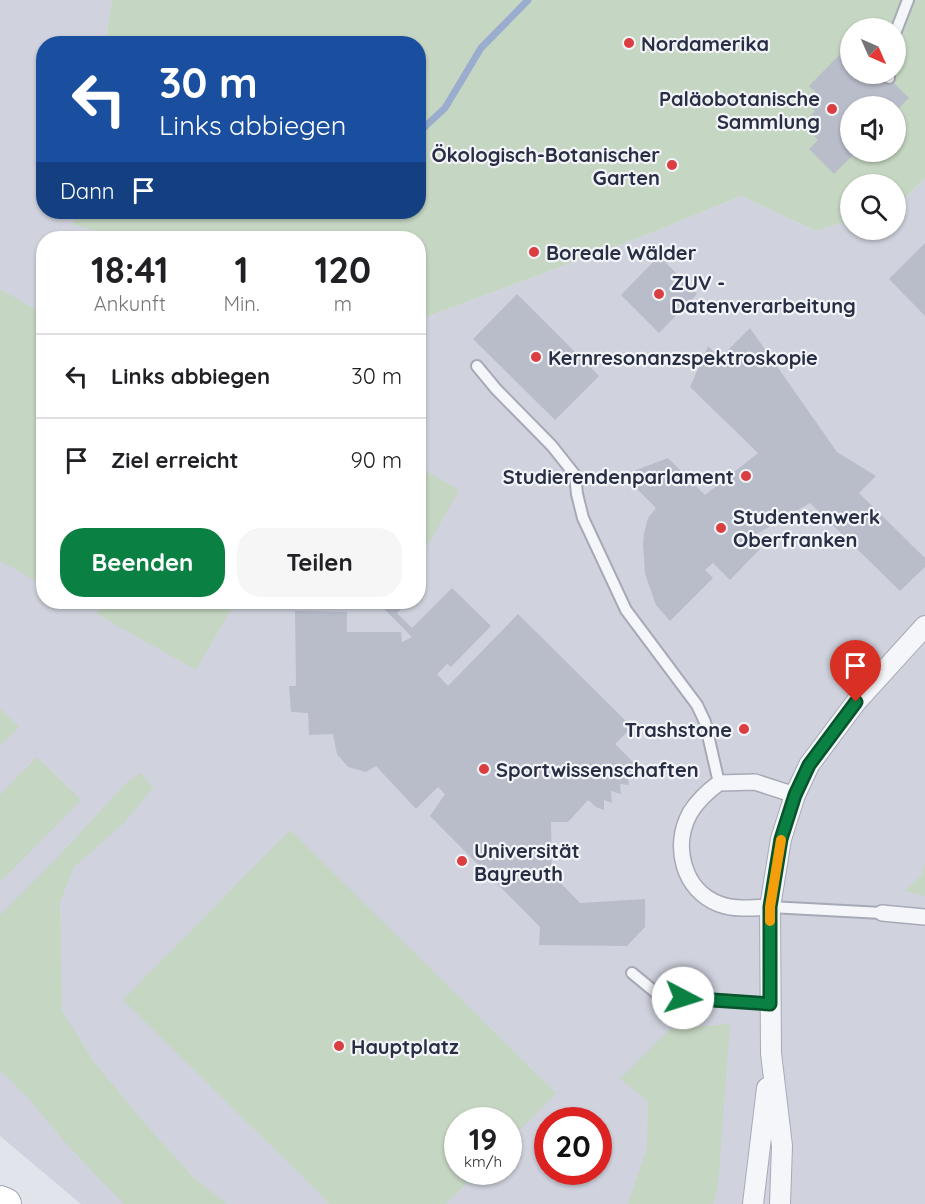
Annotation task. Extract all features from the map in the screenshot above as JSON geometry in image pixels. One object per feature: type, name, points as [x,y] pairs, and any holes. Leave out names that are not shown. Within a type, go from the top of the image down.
[{"type":"main road","points":[[0,1202],[5,1204]]},
{"type":"street","points":[[780,1204],[782,1146],[771,1053],[770,907],[781,839],[795,795],[809,765],[856,702],[925,627]]},
{"type":"street","points":[[770,907],[741,908],[719,904],[705,897],[687,874],[681,857],[685,824],[698,802],[719,783],[755,782],[795,795]]},
{"type":"street","points":[[882,913],[925,917]]},
{"type":"street","points":[[753,1204],[771,1053]]},
{"type":"lane","points":[[901,18],[908,0]]},
{"type":"lane","points":[[477,366],[576,475],[577,494],[583,518],[626,610],[698,705],[705,722],[719,783]]},
{"type":"lane","points":[[770,907],[882,913]]},
{"type":"lane","points":[[632,973],[660,996],[770,1004]]},
{"type":"shaded area","name":"Universität Bayreuth","points":[[0,0],[112,0],[106,36],[36,36],[36,219],[75,219],[74,225],[98,231],[36,231],[36,609],[426,609],[426,317],[651,233],[741,196],[816,231],[840,223],[840,240],[906,240],[906,197],[925,178],[925,1204],[81,1204],[0,1136]]},
{"type":"green space","name":"Ökologisch-Botanischer Garten","points":[[112,0],[925,0],[925,178],[906,197],[906,174],[840,174],[840,223],[816,231],[741,196],[651,233],[426,317],[426,231],[97,231],[73,225],[75,219],[426,219],[426,36],[106,36]]},
{"type":"green space","points":[[0,289],[36,310],[36,581],[0,561]]},
{"type":"green space","points":[[426,471],[459,490],[428,545],[426,544]]},
{"type":"green space","points":[[100,609],[231,609],[196,670],[97,614]]},
{"type":"green space","points":[[0,708],[19,727],[0,746]]},
{"type":"green space","points":[[37,757],[81,800],[0,882],[0,795]]},
{"type":"green space","points":[[141,773],[153,788],[124,823],[74,867],[60,902],[62,1011],[94,1062],[146,1125],[194,1178],[227,1204],[124,1204],[0,1070],[0,915],[59,856],[126,783]]},
{"type":"green space","name":"Hauptplatz","points":[[290,830],[556,1093],[542,1107],[534,1107],[534,1115],[522,1128],[522,1107],[444,1107],[444,1185],[465,1185],[446,1204],[330,1204],[123,1000]]},
{"type":"green space","points":[[925,862],[925,896],[905,891],[922,875]]},
{"type":"green space","points":[[730,1024],[718,1186],[713,1204],[628,1204],[647,1148],[648,1101],[620,1079],[670,1029]]},
{"type":"building","name":"Paläobotanische Sammlung","points":[[840,54],[840,84],[895,84],[909,98],[906,101],[906,96],[840,96],[840,162],[846,162],[834,174],[809,149],[818,140],[810,132],[817,125],[809,117],[815,111],[808,103],[817,94],[809,86]]},
{"type":"building","points":[[925,243],[925,316],[889,279]]},
{"type":"building","name":"ZUV - Datenverarbeitung","points":[[659,256],[697,294],[659,333],[621,295]]},
{"type":"building","name":"Kernresonanzspektroskopie","points":[[517,294],[599,376],[555,420],[473,339]]},
{"type":"building","points":[[750,328],[837,452],[876,476],[859,493],[925,558],[925,567],[900,591],[810,503],[750,538],[760,549],[730,580],[713,563],[705,570],[713,578],[670,621],[656,605],[645,574],[644,533],[648,518],[656,508],[623,475],[668,458],[705,495],[758,453],[690,387],[708,346],[720,358]]},
{"type":"building","name":"Sportwissenschaften","points":[[452,588],[491,626],[451,667],[447,664],[437,674],[448,686],[518,614],[632,727],[615,744],[636,765],[637,777],[628,775],[629,785],[620,784],[621,794],[611,791],[612,803],[604,800],[604,810],[588,800],[568,822],[551,822],[552,874],[580,903],[645,899],[645,927],[627,946],[539,945],[540,927],[430,816],[445,794],[438,787],[416,809],[376,766],[366,772],[348,767],[337,754],[333,734],[309,735],[308,713],[291,712],[289,686],[296,686],[295,611],[347,612],[347,632],[401,632],[402,642],[412,637],[384,609],[401,609],[397,613],[412,628]]},
{"type":"waterway","points":[[426,126],[445,108],[481,48],[528,0]]},
{"type":"slow traffic","points":[[770,921],[770,907],[781,840]]},
{"type":"place","name":"Nordamerika","points":[[629,43]]},
{"type":"place","name":"Paläobotanische Sammlung","points":[[832,109]]},
{"type":"place","name":"Ökologisch-Botanischer Garten","points":[[672,165]]},
{"type":"place","name":"Boreale Wälder","points":[[534,252]]},
{"type":"place","name":"ZUV - Datenverarbeitung","points":[[659,294]]},
{"type":"place","name":"Kernresonanzspektroskopie","points":[[536,357]]},
{"type":"place","name":"Studierendenparlament","points":[[746,476]]},
{"type":"place","name":"Studentenwerk Oberfranken","points":[[721,528]]},
{"type":"place","name":"Trashstone","points":[[744,729]]},
{"type":"place","name":"Sportwissenschaften","points":[[484,769]]},
{"type":"place","name":"Universität Bayreuth","points":[[462,861]]},
{"type":"place","name":"Hauptplatz","points":[[339,1046]]},
{"type":"route","points":[[683,998],[770,1004],[770,907],[781,839],[795,795],[809,765],[856,702]]}]
